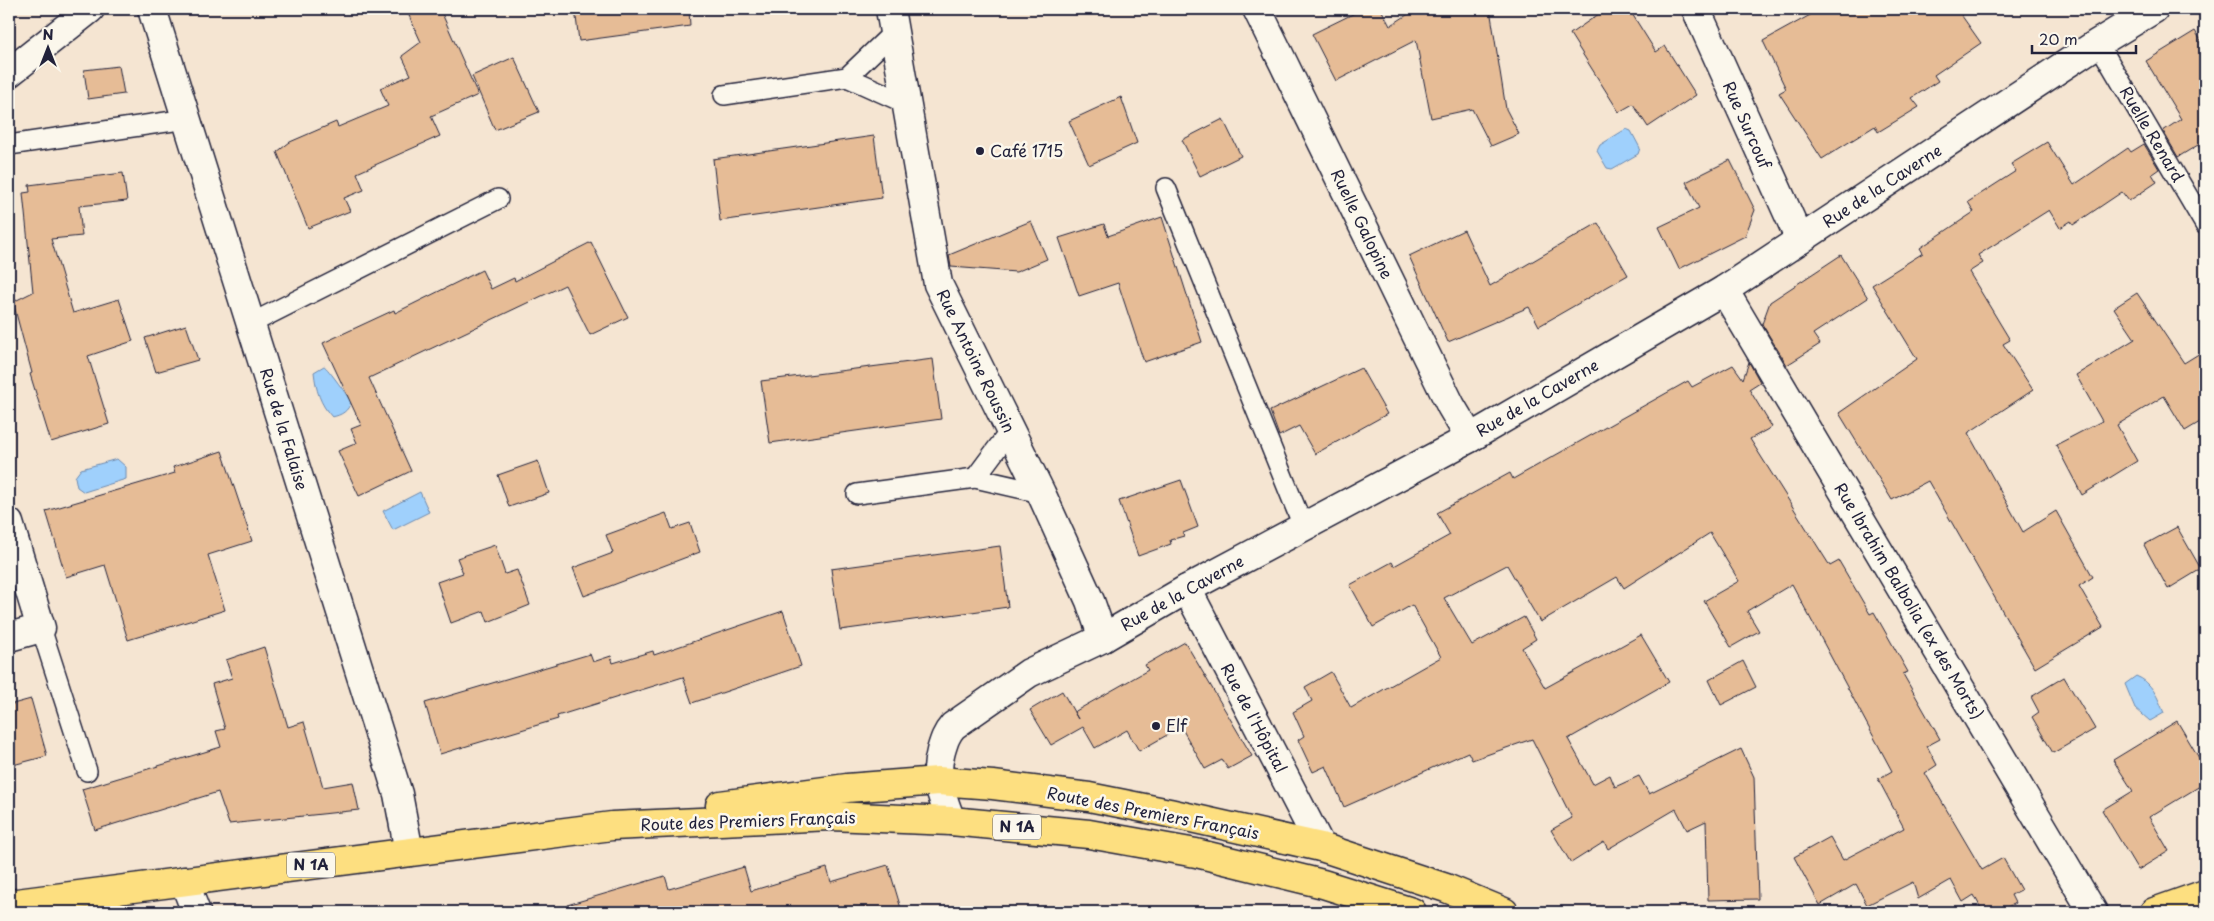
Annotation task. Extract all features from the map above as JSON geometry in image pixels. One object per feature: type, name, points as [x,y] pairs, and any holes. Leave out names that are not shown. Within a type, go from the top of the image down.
[{"type":"main road","name":"Route des Premiers Français","points":[[9,904],[612,826],[728,803],[847,788],[938,782],[993,785],[1089,797],[1169,812],[1321,847],[1446,888],[1504,912]]},
{"type":"main road","name":"Route des Premiers Français","points":[[612,826],[831,816],[951,821],[1089,834],[1196,853],[1323,884],[1412,912]]},
{"type":"main road","points":[[2154,912],[2205,894]]},
{"type":"street","points":[[9,73],[90,9]]},
{"type":"street","name":"Rue de la Falaise","points":[[152,9],[398,794],[409,852]]},
{"type":"street","name":"Ruelle Galopine","points":[[1257,9],[1451,406],[1470,438]]},
{"type":"street","name":"Rue Surcouf","points":[[1696,9],[1800,240]]},
{"type":"street","name":"Rue de la Caverne","points":[[938,782],[936,768],[946,734],[953,726],[1029,673],[1103,638],[1186,589],[1470,438],[1724,290],[2154,9]]},
{"type":"street","name":"Rue Antoine Roussin","points":[[892,20],[938,284],[1041,493],[1090,601],[1103,638]]},
{"type":"street","name":"Rue Ibrahim Balbolia (ex des Morts)","points":[[1724,290],[2093,912]]},
{"type":"street","points":[[9,523],[41,628],[9,637]]},
{"type":"street","name":"Rue de l'Hôpital","points":[[1186,589],[1321,847]]},
{"type":"street","points":[[938,782],[951,821]]},
{"type":"street","points":[[184,881],[196,912]]},
{"type":"lane","points":[[847,77],[892,20]]},
{"type":"lane","name":"Ruelle Renard","points":[[2098,44],[2205,225]]},
{"type":"lane","points":[[724,95],[847,77],[907,104]]},
{"type":"lane","points":[[9,146],[187,119]]},
{"type":"lane","points":[[1166,188],[1303,526]]},
{"type":"lane","points":[[250,324],[498,199]]},
{"type":"lane","points":[[975,478],[1010,431]]},
{"type":"lane","points":[[857,494],[975,478],[1041,493]]},
{"type":"lane","points":[[41,628],[87,771]]},
{"type":"water","points":[[1626,129],[1631,131],[1640,148],[1638,154],[1612,169],[1607,168],[1597,151],[1600,145]]},
{"type":"water","points":[[324,366],[351,402],[344,412],[332,417],[317,391],[315,379],[314,372]]},
{"type":"water","points":[[117,459],[126,467],[126,479],[84,492],[77,487],[75,477],[81,469]]},
{"type":"water","points":[[420,492],[429,512],[393,530],[383,511]]},
{"type":"water","points":[[2136,676],[2150,686],[2157,696],[2164,713],[2150,721],[2135,708],[2125,684]]},
{"type":"building","points":[[406,9],[440,9],[478,95],[431,116],[440,136],[357,173],[364,190],[344,198],[350,211],[308,228],[277,152],[290,142],[336,122],[338,127],[388,106],[380,88],[411,75],[402,56],[421,42]]},
{"type":"building","points":[[575,9],[689,9],[690,26],[579,41]]},
{"type":"building","points":[[1363,9],[1381,9],[1390,26],[1410,13],[1410,9],[1490,9],[1506,109],[1519,134],[1491,146],[1472,109],[1431,118],[1416,40],[1336,81],[1312,34]]},
{"type":"building","points":[[1606,9],[1629,9],[1656,52],[1665,46],[1696,95],[1648,127],[1633,104],[1619,112],[1570,34]]},
{"type":"building","points":[[1821,9],[1957,9],[1981,43],[1934,75],[1938,81],[1912,98],[1919,107],[1878,132],[1875,126],[1822,159],[1779,93],[1786,89],[1763,41]]},
{"type":"building","points":[[2195,31],[2205,47],[2205,157],[2198,145],[2178,157],[2163,131],[2181,119],[2146,61]]},
{"type":"building","points":[[514,57],[539,112],[495,130],[472,76]]},
{"type":"building","points":[[119,66],[124,94],[88,99],[84,70]]},
{"type":"building","points":[[1121,97],[1137,143],[1089,165],[1069,121]]},
{"type":"building","points":[[1223,119],[1241,156],[1200,176],[1182,140]]},
{"type":"building","points":[[874,136],[882,198],[720,221],[713,159]]},
{"type":"building","points":[[2047,142],[2074,185],[2128,148],[2131,152],[2144,144],[2159,169],[2152,174],[2157,182],[2129,201],[2122,192],[2073,225],[2071,221],[2060,228],[2049,210],[1978,255],[1983,263],[1969,272],[2010,340],[2003,344],[2033,390],[1968,433],[2023,532],[2056,511],[2093,577],[2079,586],[2103,627],[2035,668],[1928,481],[1892,500],[1839,413],[1917,359],[1872,285],[1923,253],[1920,248],[1974,212],[1968,202],[2016,171],[2011,164]]},
{"type":"building","points":[[1730,160],[1755,210],[1745,236],[1679,269],[1659,227],[1699,208],[1686,182]]},
{"type":"building","points":[[123,173],[127,201],[79,206],[82,236],[51,239],[73,313],[119,299],[133,341],[88,356],[109,424],[51,442],[30,374],[32,373],[13,302],[33,292],[23,193],[30,192],[29,185]]},
{"type":"building","points":[[1162,217],[1202,342],[1144,362],[1118,283],[1079,296],[1059,238],[1104,224],[1108,236]]},
{"type":"building","points":[[1031,221],[1047,259],[1016,272],[951,267],[949,255]]},
{"type":"building","points":[[1598,223],[1628,275],[1539,326],[1529,307],[1448,342],[1409,256],[1464,230],[1490,286]]},
{"type":"building","points":[[591,242],[628,317],[590,335],[565,285],[369,378],[411,471],[359,496],[338,451],[357,443],[351,429],[361,425],[323,343],[394,310],[395,313],[482,270],[491,289],[514,278],[515,281]]},
{"type":"building","points":[[1841,255],[1868,298],[1813,334],[1820,344],[1787,365],[1762,324],[1770,302]]},
{"type":"building","points":[[2137,293],[2184,363],[2205,350],[2205,419],[2185,431],[2164,396],[2117,425],[2137,461],[2082,495],[2056,445],[2102,421],[2076,375],[2135,339],[2114,308]]},
{"type":"building","points":[[186,325],[198,360],[156,372],[145,338]]},
{"type":"building","points":[[933,359],[941,419],[770,443],[761,381]]},
{"type":"building","points":[[1749,362],[1760,382],[1749,389],[1772,427],[1750,439],[1830,566],[1839,561],[1870,614],[1874,612],[1908,672],[1903,674],[1940,739],[1927,746],[1937,765],[1925,773],[1982,870],[2003,858],[2021,890],[2011,895],[2015,903],[1998,912],[1983,912],[1974,895],[1963,902],[1951,880],[1918,899],[1913,882],[1867,905],[1856,884],[1820,905],[1794,857],[1830,837],[1843,860],[1904,828],[1878,779],[1892,771],[1792,584],[1747,611],[1759,631],[1731,647],[1704,601],[1739,581],[1710,533],[1624,588],[1617,577],[1540,622],[1507,565],[1444,598],[1472,645],[1524,617],[1536,639],[1522,648],[1545,688],[1641,635],[1669,682],[1568,739],[1593,784],[1610,775],[1615,787],[1639,776],[1649,794],[1741,749],[1754,777],[1758,899],[1708,900],[1706,821],[1687,830],[1676,809],[1608,849],[1604,842],[1571,863],[1551,830],[1572,818],[1532,739],[1472,760],[1468,752],[1344,807],[1326,766],[1313,772],[1298,740],[1304,736],[1293,712],[1312,701],[1305,687],[1331,672],[1351,708],[1441,657],[1412,605],[1373,627],[1350,585],[1392,562],[1394,566],[1450,535],[1437,513],[1510,473],[1513,479],[1688,381],[1692,387],[1733,365],[1743,379]]},
{"type":"building","points":[[1361,368],[1387,414],[1315,454],[1299,426],[1279,436],[1270,411]]},
{"type":"building","points":[[222,451],[252,541],[208,555],[225,610],[128,640],[105,565],[66,577],[46,511],[175,473],[173,467]]},
{"type":"building","points":[[538,461],[549,493],[509,507],[498,475]]},
{"type":"building","points":[[1181,480],[1198,527],[1183,533],[1184,536],[1170,540],[1171,544],[1138,556],[1119,501]]},
{"type":"building","points":[[666,513],[672,529],[690,523],[700,552],[584,596],[573,568],[613,553],[606,535]]},
{"type":"building","points":[[2177,527],[2201,569],[2168,589],[2144,545]]},
{"type":"building","points":[[495,545],[505,574],[517,570],[530,605],[488,622],[484,611],[451,623],[437,582],[463,573],[457,558]]},
{"type":"building","points":[[1000,546],[1008,607],[840,630],[831,569]]},
{"type":"building","points":[[783,611],[801,666],[692,703],[683,677],[557,716],[558,719],[440,754],[425,703],[590,654],[593,662],[611,656],[613,663],[653,651],[654,655]]},
{"type":"building","points":[[1185,642],[1252,756],[1228,769],[1222,760],[1205,769],[1181,727],[1139,751],[1127,730],[1095,748],[1083,727],[1051,745],[1030,710],[1062,691],[1074,712],[1148,670],[1145,665]]},
{"type":"building","points":[[264,647],[288,727],[304,722],[323,787],[353,782],[359,810],[229,824],[218,792],[95,830],[82,789],[221,747],[216,731],[225,729],[212,684],[232,678],[226,660]]},
{"type":"building","points":[[1743,661],[1756,687],[1721,705],[1709,680]]},
{"type":"building","points":[[2064,677],[2095,729],[2053,753],[2032,717],[2039,712],[2031,697]]},
{"type":"building","points":[[31,699],[47,756],[9,766],[9,705]]},
{"type":"building","points":[[2177,721],[2205,768],[2205,783],[2149,817],[2169,851],[2138,870],[2102,810],[2133,791],[2113,760]]},
{"type":"building","points":[[888,865],[902,912],[568,912],[567,905],[665,876],[669,889],[744,867],[751,891],[827,868],[831,882]]},
{"type":"place","name":"Café 1715","points":[[980,151]]},
{"type":"place","name":"Elf","points":[[1156,726]]}]
